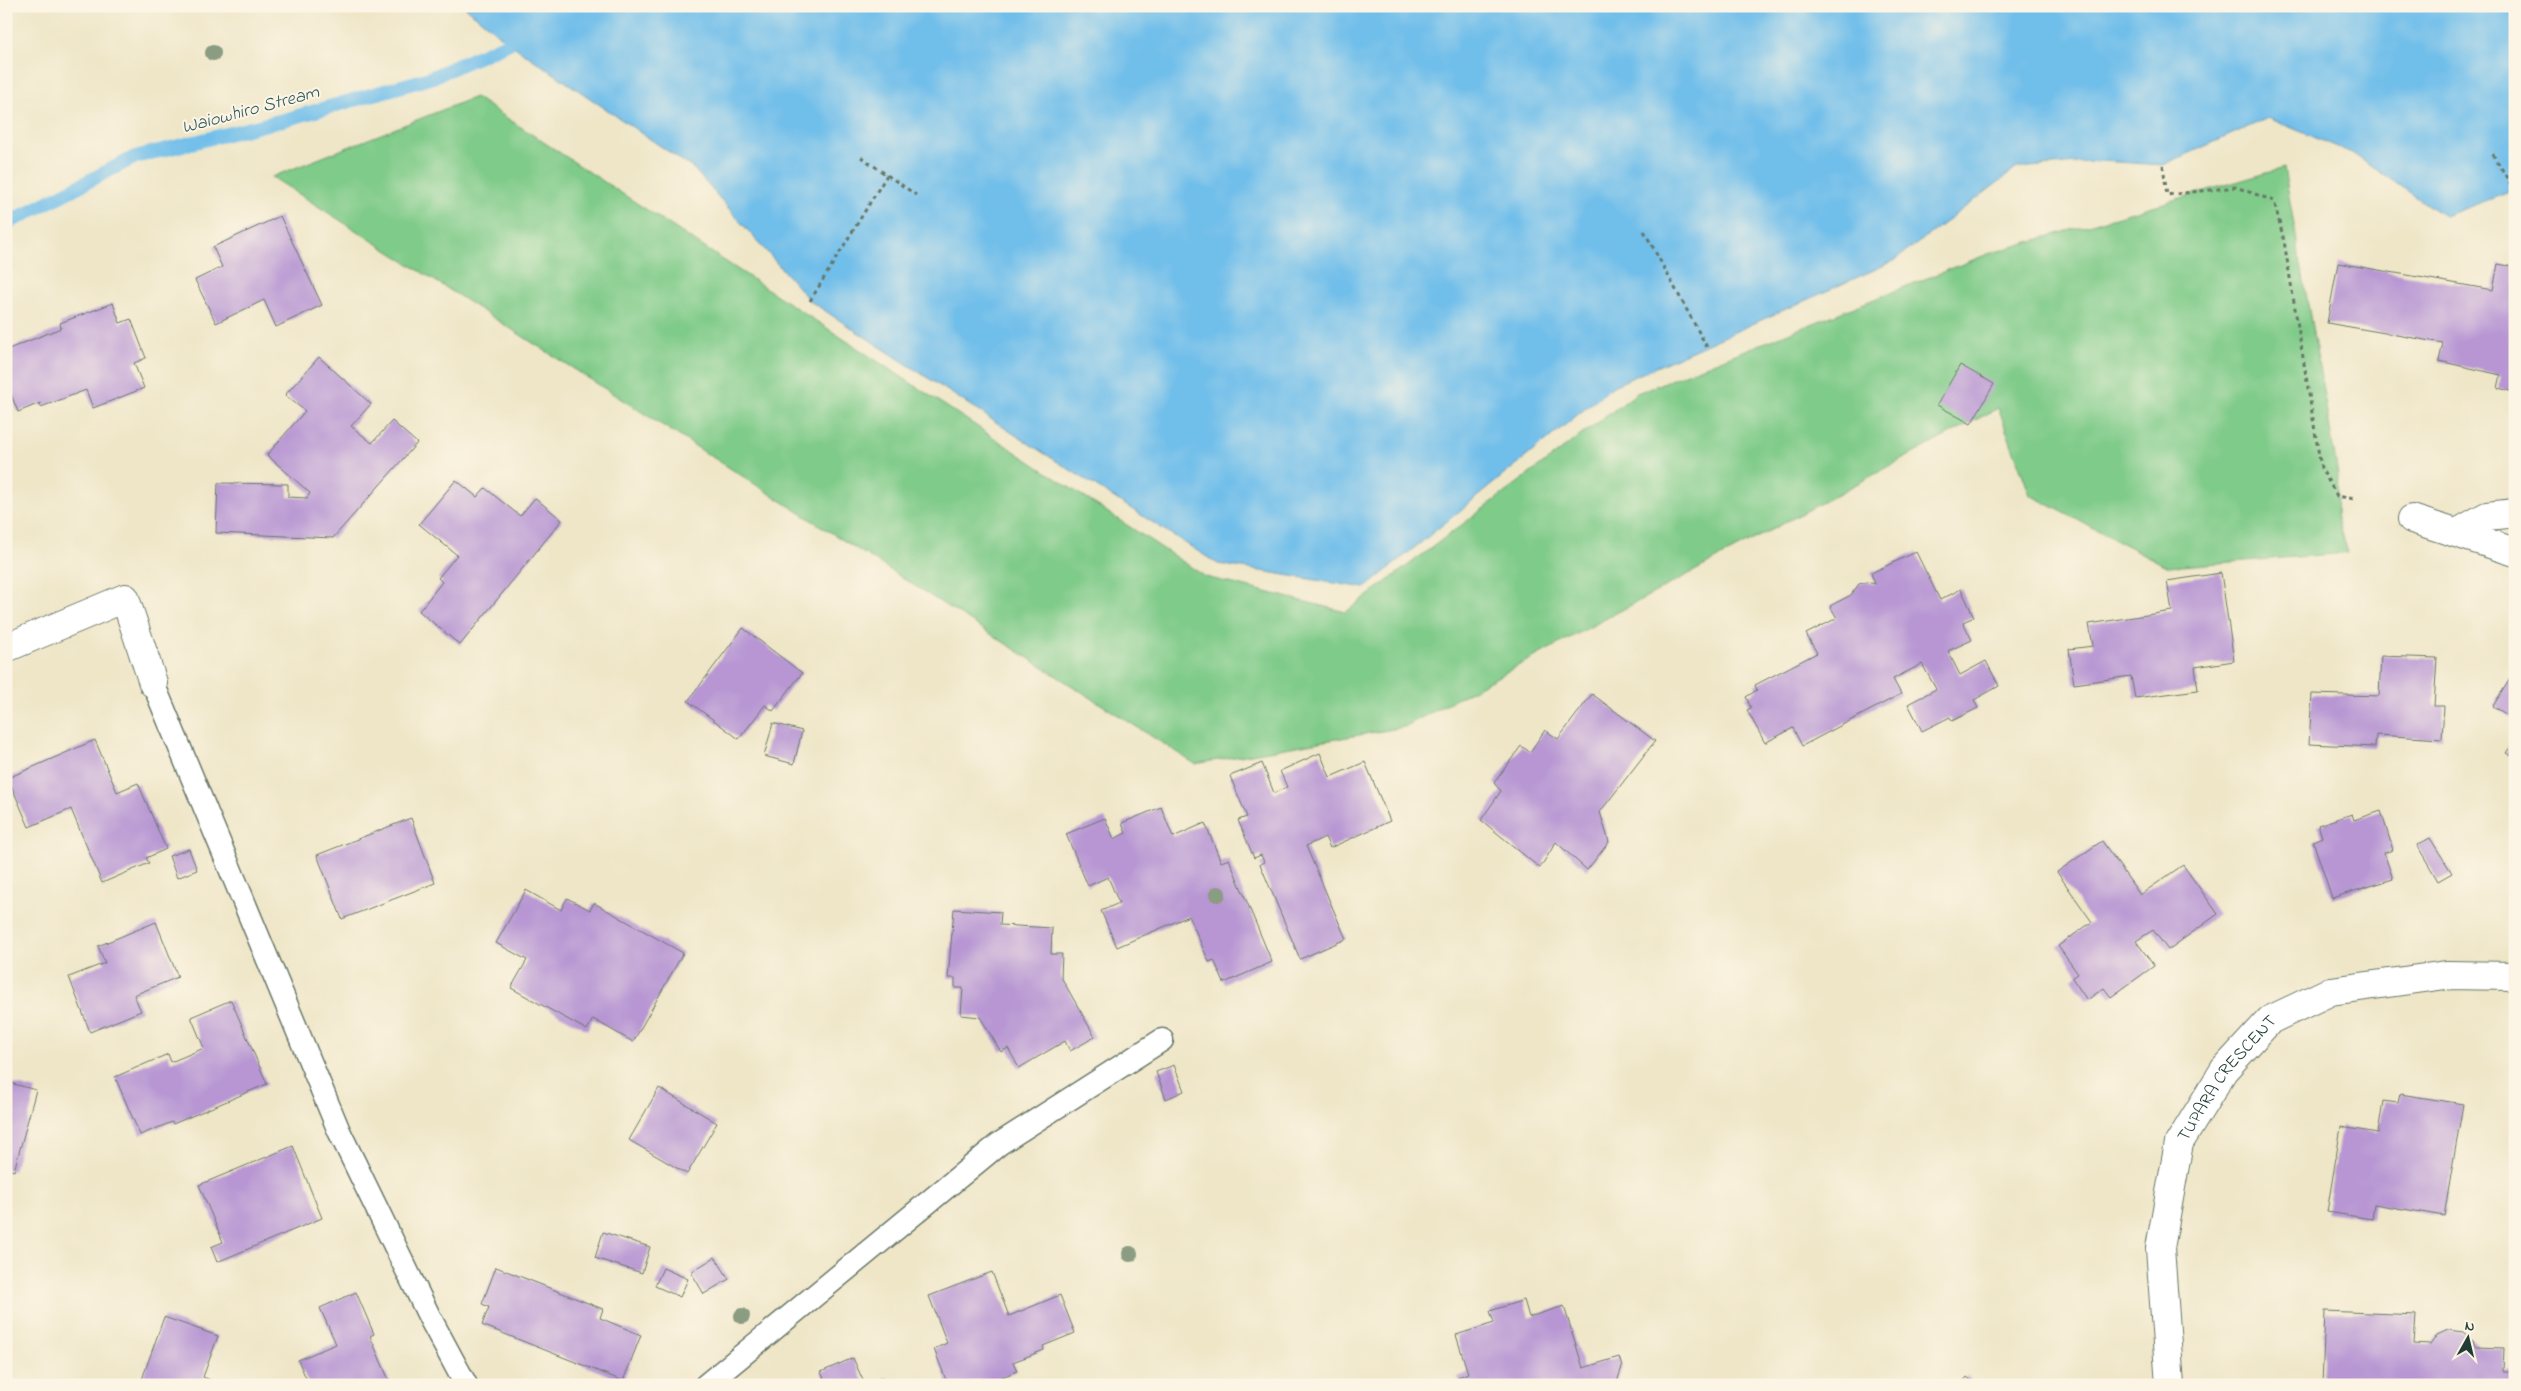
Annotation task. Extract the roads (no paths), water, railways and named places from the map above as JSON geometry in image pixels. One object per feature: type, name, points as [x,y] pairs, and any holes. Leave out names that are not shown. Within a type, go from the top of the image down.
[{"type":"street","points":[[2457,533],[2488,516],[2515,513]]},
{"type":"street","points":[[2412,518],[2515,552]]},
{"type":"street","points":[[6,648],[125,598],[153,683]]},
{"type":"street","name":"TUPARA CRESCENT","points":[[2170,1385],[2160,1248],[2179,1143],[2224,1070],[2270,1020],[2331,990],[2446,975],[2515,976]]},
{"type":"lane","points":[[153,683],[339,1131],[430,1318],[466,1385]]},
{"type":"lane","points":[[706,1385],[999,1144],[1162,1040]]},
{"type":"water","points":[[464,6],[2515,6],[2515,190],[2444,216],[2352,153],[2268,118],[2163,165],[2101,161],[2017,168],[1894,261],[1613,386],[1365,588],[1218,564],[1017,436],[810,301],[694,169],[509,43]]},
{"type":"waterway","name":"Waiowhiro Stream","points":[[6,224],[135,157],[291,118],[430,78],[509,43]]}]
